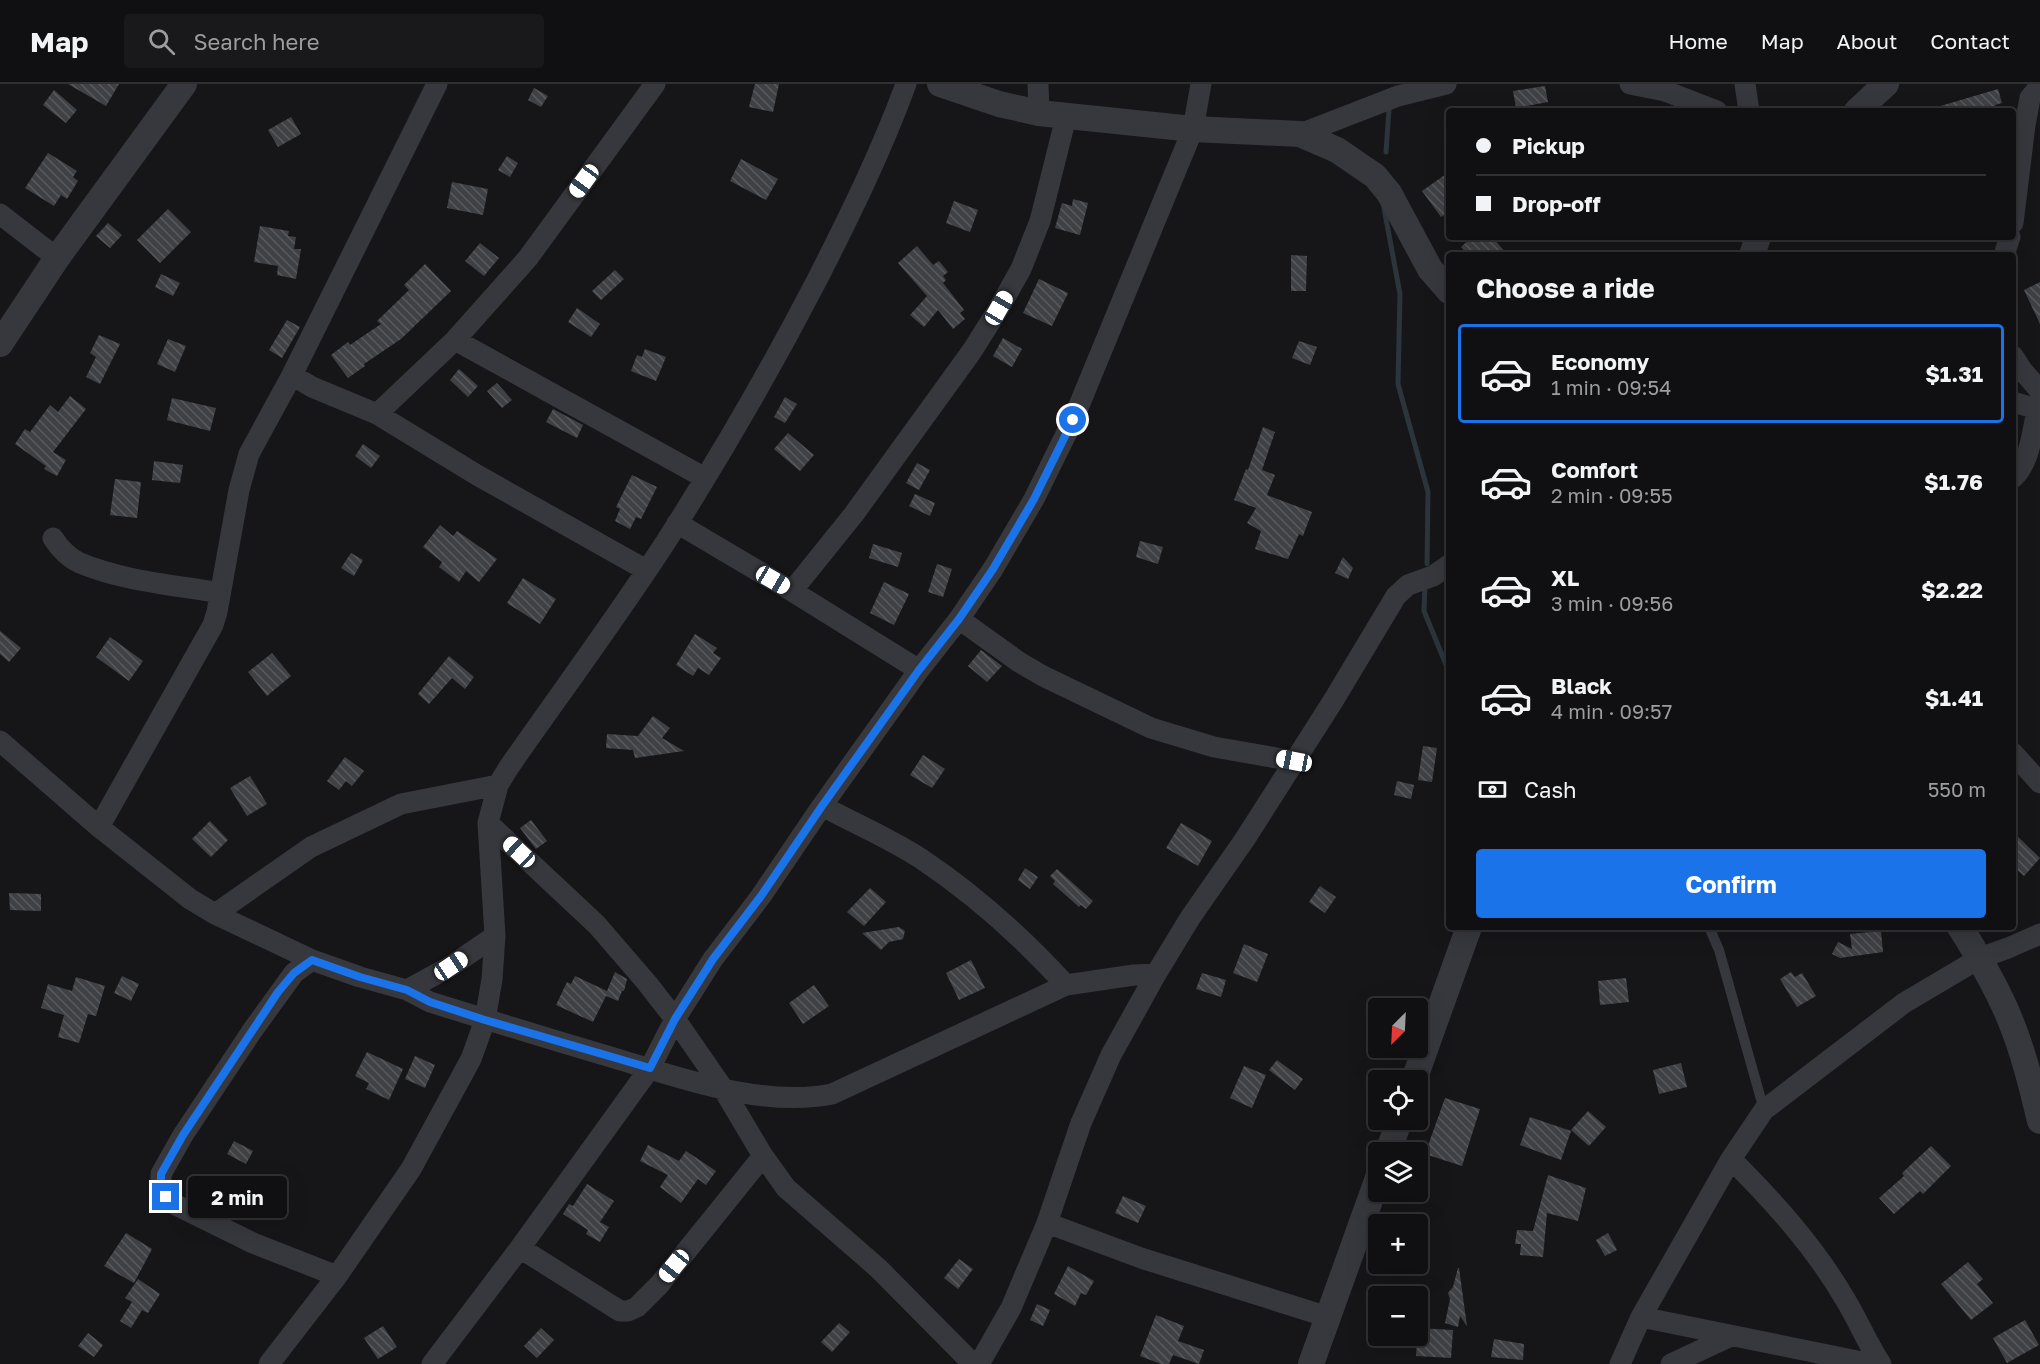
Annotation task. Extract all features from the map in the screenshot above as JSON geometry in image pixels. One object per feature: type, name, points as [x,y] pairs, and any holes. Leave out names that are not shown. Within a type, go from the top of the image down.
[{"type":"street","points":[[0,344],[57,258],[184,84]]},
{"type":"street","points":[[99,827],[213,626],[238,490],[249,454],[292,375],[437,84]]},
{"type":"street","points":[[377,414],[455,340],[528,258],[654,84]]},
{"type":"street","points":[[269,1364],[337,1276],[399,1188],[425,1146],[471,1059],[485,1020],[492,979],[495,936],[488,823],[498,785],[677,524],[785,342],[860,196],[887,138],[906,84]]},
{"type":"street","points":[[940,84],[999,104],[1066,117],[1193,129],[1300,134],[1337,150],[1375,176],[1389,194],[1430,269],[1446,288]]},
{"type":"street","points":[[1038,84],[1039,113]]},
{"type":"street","points":[[432,1364],[520,1248],[650,1068],[675,1019],[713,959],[761,896],[822,806],[993,569],[1034,499],[1073,420],[1193,129],[1201,84]]},
{"type":"street","points":[[1300,134],[1398,96],[1446,84]]},
{"type":"street","points":[[1630,84],[1665,91],[1709,108]]},
{"type":"street","points":[[1745,84],[1749,108]]},
{"type":"street","points":[[1860,108],[1886,84]]},
{"type":"street","points":[[2016,198],[2030,98],[2040,86]]},
{"type":"street","points":[[792,591],[854,514],[972,351],[1005,298],[1021,269],[1040,221],[1066,117]]},
{"type":"street","points":[[0,213],[57,258]]},
{"type":"street","points":[[455,340],[705,478]]},
{"type":"street","points":[[2016,361],[2039,401],[2026,459],[2022,469],[2016,475]]},
{"type":"street","points":[[292,375],[312,387],[377,414],[477,475],[646,570]]},
{"type":"street","points":[[2016,402],[2039,401]]},
{"type":"street","points":[[677,524],[792,591],[919,670]]},
{"type":"street","points":[[54,538],[59,547],[79,562],[114,573],[220,593]]},
{"type":"street","points":[[979,1364],[1011,1308],[1047,1223],[1081,1123],[1111,1055],[1156,974],[1190,918],[1245,839],[1396,596],[1408,585],[1433,576],[1446,567]]},
{"type":"street","points":[[959,619],[1019,662],[1043,676],[1151,728],[1214,747],[1294,761]]},
{"type":"street","points":[[0,741],[99,827],[190,899],[215,914],[312,960],[407,990],[430,1002],[485,1020],[722,1087],[783,1099],[811,1098],[832,1094],[1066,985],[1156,974]]},
{"type":"street","points":[[2016,756],[2040,783]]},
{"type":"street","points":[[215,914],[311,847],[401,804],[498,785]]},
{"type":"street","points":[[822,806],[918,857],[966,891],[1009,926],[1066,985]]},
{"type":"street","points":[[488,823],[597,925],[648,983],[722,1087],[763,1156],[786,1188],[879,1269],[973,1364]]},
{"type":"street","points":[[1418,1070],[1468,930]]},
{"type":"street","points":[[1962,930],[1980,958],[2011,1022],[2029,1077],[2040,1121]]},
{"type":"street","points":[[1620,1364],[1641,1317],[1731,1159],[1764,1110],[1904,1003],[1980,958],[2040,934]]},
{"type":"street","points":[[407,990],[451,966],[495,936]]},
{"type":"street","points":[[312,960],[294,973],[278,992],[208,1097],[161,1174],[161,1188],[172,1203],[253,1243],[337,1276]]},
{"type":"street","points":[[520,1248],[620,1311],[628,1311],[637,1306],[659,1285],[763,1156]]},
{"type":"street","points":[[1731,1159],[1779,1208],[1817,1255],[1846,1299],[1868,1344],[1881,1364]]},
{"type":"street","points":[[1311,1364],[1369,1202]]},
{"type":"street","points":[[1047,1223],[1141,1258],[1328,1317]]},
{"type":"street","points":[[1641,1317],[1872,1364]]},
{"type":"street","points":[[1671,1364],[1731,1336]]},
{"type":"lane","points":[[1710,930],[1719,950],[1764,1110]]},
{"type":"building","points":[[68,84],[119,84],[106,106]]},
{"type":"building","points":[[755,84],[779,84],[773,112],[749,107]]},
{"type":"building","points":[[1545,86],[1548,102],[1516,108],[1513,91]]},
{"type":"building","points":[[534,88],[548,96],[541,107],[528,100]]},
{"type":"building","points":[[1998,89],[2002,103],[1995,105],[1996,108],[1937,107]]},
{"type":"building","points":[[54,90],[77,110],[66,123],[43,105]]},
{"type":"building","points":[[291,117],[301,134],[278,147],[268,130]]},
{"type":"building","points":[[48,153],[77,171],[73,177],[78,181],[67,199],[61,195],[54,206],[25,188]]},
{"type":"building","points":[[507,156],[518,163],[510,177],[498,170]]},
{"type":"building","points":[[741,159],[778,179],[766,200],[730,181]]},
{"type":"building","points":[[1446,174],[1446,214],[1441,217],[1422,191]]},
{"type":"building","points":[[452,182],[488,189],[483,215],[447,208]]},
{"type":"building","points":[[1073,199],[1088,203],[1080,235],[1055,228],[1062,203],[1072,206]]},
{"type":"building","points":[[954,201],[978,210],[970,232],[946,223]]},
{"type":"building","points":[[168,209],[191,232],[160,263],[137,240]]},
{"type":"building","points":[[108,223],[122,235],[110,248],[96,236]]},
{"type":"building","points":[[260,226],[289,231],[288,236],[296,237],[294,249],[301,249],[296,279],[277,275],[278,266],[254,262]]},
{"type":"building","points":[[1469,240],[1495,240],[1505,252],[1465,252],[1461,247]]},
{"type":"building","points":[[480,243],[499,258],[484,276],[465,261]]},
{"type":"building","points":[[917,246],[933,265],[939,261],[948,272],[943,276],[946,280],[943,283],[964,310],[960,313],[965,319],[953,329],[938,310],[924,327],[910,315],[927,296],[898,263]]},
{"type":"building","points":[[1291,255],[1307,256],[1306,291],[1291,291]]},
{"type":"building","points":[[425,264],[451,291],[401,339],[348,378],[331,355],[348,342],[350,345],[381,324],[377,321],[409,290],[404,285]]},
{"type":"building","points":[[615,270],[624,279],[601,300],[592,291]]},
{"type":"building","points":[[161,274],[180,283],[173,296],[155,287]]},
{"type":"building","points":[[1039,279],[1068,293],[1052,326],[1023,313]]},
{"type":"building","points":[[2040,282],[2040,324],[2024,290]]},
{"type":"building","points":[[577,308],[600,324],[591,337],[568,322]]},
{"type":"building","points":[[287,320],[300,327],[282,358],[269,350]]},
{"type":"building","points":[[99,335],[120,344],[100,384],[86,377],[96,357],[90,353]]},
{"type":"building","points":[[1003,338],[1022,349],[1012,367],[993,356]]},
{"type":"building","points":[[168,339],[186,346],[175,372],[157,364]]},
{"type":"building","points":[[1299,341],[1317,347],[1310,365],[1292,358]]},
{"type":"building","points":[[645,349],[666,357],[656,381],[631,371],[637,355],[642,357]]},
{"type":"building","points":[[459,369],[478,386],[468,397],[450,380]]},
{"type":"building","points":[[497,383],[512,400],[502,408],[487,391]]},
{"type":"building","points":[[70,396],[86,409],[53,452],[66,460],[57,476],[44,469],[46,466],[15,444],[25,429],[30,432],[50,405],[58,412]]},
{"type":"building","points":[[785,397],[797,404],[785,423],[774,417]]},
{"type":"building","points":[[172,398],[216,408],[210,431],[167,420]]},
{"type":"building","points":[[553,409],[583,425],[577,438],[546,422]]},
{"type":"building","points":[[1263,427],[1275,432],[1262,470],[1275,475],[1267,495],[1312,512],[1303,536],[1299,534],[1288,559],[1255,549],[1261,531],[1247,523],[1256,508],[1234,500],[1246,469],[1248,470]]},
{"type":"building","points":[[788,433],[814,455],[800,471],[774,449]]},
{"type":"building","points":[[363,444],[380,456],[371,468],[355,456]]},
{"type":"building","points":[[154,461],[183,465],[180,483],[152,480]]},
{"type":"building","points":[[917,463],[930,470],[919,490],[906,483]]},
{"type":"building","points":[[632,475],[657,487],[641,519],[636,517],[630,529],[615,521],[620,509],[616,507]]},
{"type":"building","points":[[115,479],[141,482],[137,518],[110,515]]},
{"type":"building","points":[[915,494],[935,503],[930,516],[909,506]]},
{"type":"building","points":[[440,525],[453,536],[457,531],[497,559],[479,582],[466,571],[459,582],[439,567],[442,562],[423,547]]},
{"type":"building","points":[[1140,541],[1163,547],[1158,564],[1136,557]]},
{"type":"building","points":[[873,544],[902,553],[898,567],[869,558]]},
{"type":"building","points":[[351,553],[363,560],[354,576],[341,568]]},
{"type":"building","points":[[1343,557],[1353,568],[1348,579],[1335,573]]},
{"type":"building","points":[[937,564],[952,569],[943,597],[928,592]]},
{"type":"building","points":[[523,578],[556,599],[540,624],[507,603]]},
{"type":"building","points":[[884,582],[909,594],[894,625],[870,613]]},
{"type":"building","points":[[0,631],[21,648],[9,662],[0,654]]},
{"type":"building","points":[[695,634],[717,648],[713,653],[721,658],[709,675],[698,668],[693,676],[676,665]]},
{"type":"building","points":[[110,637],[143,661],[129,681],[96,657]]},
{"type":"building","points":[[981,650],[1002,666],[987,682],[968,666]]},
{"type":"building","points":[[272,653],[291,676],[267,696],[248,672]]},
{"type":"building","points":[[449,656],[474,677],[465,689],[452,678],[429,704],[418,694]]},
{"type":"building","points":[[653,716],[670,728],[662,738],[684,751],[635,758],[633,750],[606,748],[607,734],[638,736]]},
{"type":"building","points":[[1423,746],[1437,748],[1432,782],[1418,780]]},
{"type":"building","points":[[923,755],[945,769],[932,788],[910,775]]},
{"type":"building","points":[[345,757],[364,771],[352,786],[346,781],[339,790],[327,781]]},
{"type":"building","points":[[250,776],[267,804],[247,816],[230,788]]},
{"type":"building","points":[[1397,781],[1414,785],[1411,799],[1394,795]]},
{"type":"building","points":[[531,820],[547,841],[536,849],[520,828]]},
{"type":"building","points":[[210,821],[228,840],[211,857],[192,839]]},
{"type":"building","points":[[1181,823],[1212,841],[1198,866],[1166,848]]},
{"type":"building","points":[[2016,835],[2040,858],[2024,876],[2016,869]]},
{"type":"building","points":[[1025,868],[1038,877],[1030,889],[1018,880]]},
{"type":"building","points":[[1057,869],[1093,901],[1086,909],[1081,905],[1079,907],[1053,884],[1055,881],[1050,876]]},
{"type":"building","points":[[1320,886],[1336,897],[1325,913],[1309,902]]},
{"type":"building","points":[[870,888],[886,902],[864,926],[847,912]]},
{"type":"building","points":[[9,893],[41,894],[41,911],[10,910]]},
{"type":"building","points":[[899,927],[905,931],[903,939],[889,942],[881,950],[862,933]]},
{"type":"building","points":[[1881,931],[1883,952],[1840,958],[1832,954],[1838,942],[1852,949],[1850,934]]},
{"type":"building","points":[[1244,944],[1268,954],[1257,982],[1233,973]]},
{"type":"building","points":[[971,960],[985,988],[959,1000],[946,973]]},
{"type":"building","points":[[615,972],[627,979],[624,991],[618,1001],[606,996],[593,1022],[556,1005],[567,982],[571,984],[575,976],[607,991]]},
{"type":"building","points":[[1791,972],[1795,977],[1802,973],[1816,996],[1797,1007],[1780,979]]},
{"type":"building","points":[[1202,973],[1226,980],[1221,997],[1196,989]]},
{"type":"building","points":[[122,976],[139,984],[131,1001],[114,993]]},
{"type":"building","points":[[76,977],[105,986],[96,1016],[88,1014],[79,1043],[58,1037],[64,1015],[41,1008],[48,984],[72,991]]},
{"type":"building","points":[[1626,978],[1629,1002],[1600,1005],[1598,981]]},
{"type":"building","points":[[814,985],[829,1006],[803,1024],[789,1003]]},
{"type":"building","points":[[367,1052],[403,1069],[389,1100],[366,1089],[369,1083],[355,1076]]},
{"type":"building","points":[[415,1056],[435,1065],[425,1088],[405,1079]]},
{"type":"building","points":[[1277,1060],[1303,1079],[1295,1090],[1269,1070]]},
{"type":"building","points":[[1681,1063],[1687,1087],[1659,1094],[1653,1070]]},
{"type":"building","points":[[1244,1066],[1266,1075],[1252,1108],[1230,1098]]},
{"type":"building","points":[[1445,1098],[1480,1109],[1462,1166],[1428,1155],[1428,1146]]},
{"type":"building","points":[[1588,1111],[1606,1127],[1589,1146],[1571,1130]]},
{"type":"building","points":[[1530,1117],[1571,1131],[1561,1160],[1520,1145]]},
{"type":"building","points":[[234,1141],[253,1151],[246,1164],[227,1154]]},
{"type":"building","points":[[648,1145],[679,1161],[686,1151],[716,1171],[706,1185],[698,1179],[681,1203],[660,1187],[668,1175],[640,1161]]},
{"type":"building","points":[[1931,1146],[1951,1166],[1923,1194],[1920,1191],[1894,1214],[1879,1198],[1904,1176],[1902,1173]]},
{"type":"building","points":[[1548,1175],[1586,1188],[1578,1221],[1547,1213],[1543,1257],[1520,1255],[1521,1244],[1515,1244],[1517,1230],[1533,1231]]},
{"type":"building","points":[[587,1184],[614,1201],[600,1222],[609,1227],[600,1242],[586,1234],[588,1230],[563,1214],[569,1204],[573,1206]]},
{"type":"building","points":[[1123,1196],[1146,1206],[1138,1223],[1115,1213]]},
{"type":"building","points":[[126,1233],[152,1249],[134,1283],[104,1266]]},
{"type":"building","points":[[1608,1233],[1617,1250],[1605,1256],[1596,1240]]},
{"type":"building","points":[[959,1259],[973,1269],[958,1289],[944,1278]]},
{"type":"building","points":[[1968,1262],[1983,1279],[1977,1284],[1993,1303],[1971,1320],[1941,1284]]},
{"type":"building","points":[[1068,1266],[1094,1281],[1086,1295],[1081,1293],[1075,1306],[1054,1294]]},
{"type":"building","points":[[1458,1268],[1467,1326],[1460,1316],[1458,1327],[1445,1323],[1450,1299],[1448,1293],[1453,1287]]},
{"type":"building","points":[[138,1279],[160,1294],[148,1313],[142,1310],[131,1328],[120,1321],[132,1302],[125,1298]]},
{"type":"building","points":[[1037,1304],[1050,1310],[1043,1326],[1030,1320]]},
{"type":"building","points":[[1156,1315],[1184,1326],[1178,1341],[1204,1350],[1199,1364],[1173,1355],[1169,1364],[1161,1364],[1140,1356]]},
{"type":"building","points":[[2025,1320],[2039,1345],[2007,1363],[1993,1338]]},
{"type":"building","points":[[839,1323],[850,1332],[832,1352],[821,1342]]},
{"type":"building","points":[[383,1326],[397,1347],[378,1359],[364,1338]]},
{"type":"building","points":[[541,1328],[554,1340],[537,1358],[524,1346]]},
{"type":"building","points":[[1428,1329],[1453,1330],[1451,1358],[1416,1356],[1417,1346],[1428,1346]]},
{"type":"building","points":[[88,1333],[103,1345],[94,1357],[78,1346]]},
{"type":"building","points":[[1494,1339],[1524,1344],[1523,1360],[1491,1357]]},
{"type":"waterway","points":[[1386,152],[1389,109]]},
{"type":"waterway","points":[[1384,208],[1400,294],[1398,384],[1428,492],[1427,564]]},
{"type":"waterway","points":[[1425,585],[1424,611],[1446,665]]},
{"type":"route","points":[[166,1197],[161,1188],[161,1174],[183,1135],[278,992],[294,973],[312,960],[407,990],[430,1002],[485,1020],[650,1068],[675,1019],[713,959],[761,896],[822,806],[993,569],[1034,499],[1073,420]]}]
